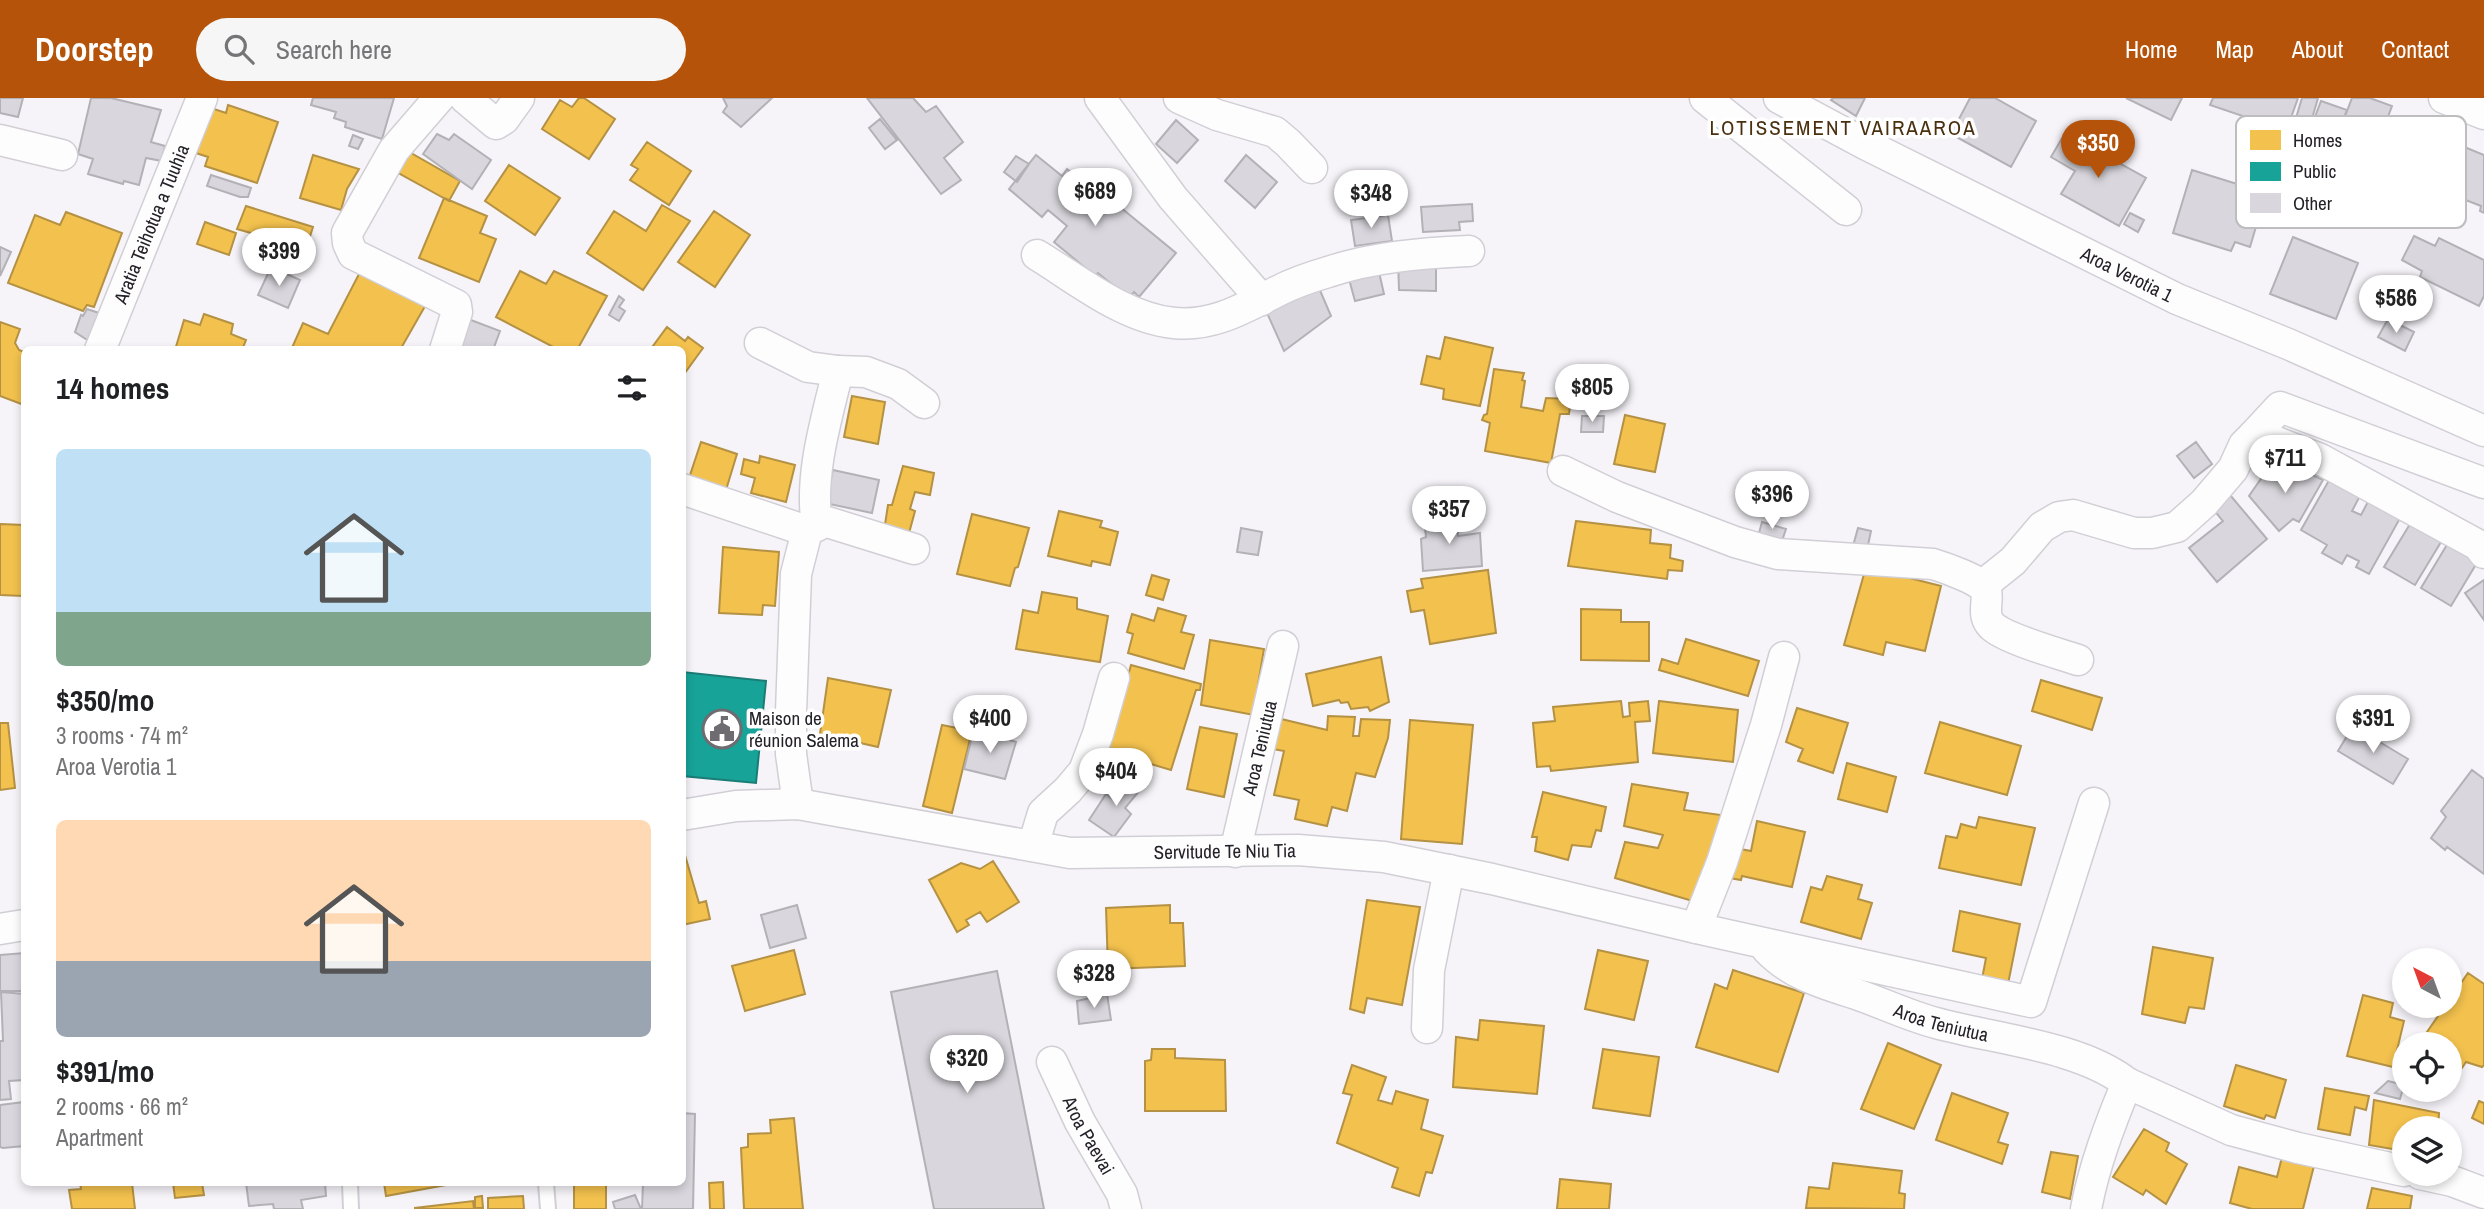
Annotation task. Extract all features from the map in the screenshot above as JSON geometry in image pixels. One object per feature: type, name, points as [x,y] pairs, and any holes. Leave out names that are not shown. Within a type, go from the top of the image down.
[{"type":"street","name":"Aratia Teihotua a Tuuhia","points":[[102,346],[202,98]]},
{"type":"street","points":[[439,98],[394,150],[347,233],[353,254],[456,305],[457,312],[446,346]]},
{"type":"street","points":[[465,98],[496,124],[504,119],[519,98]]},
{"type":"street","points":[[1100,98],[1173,198],[1262,300]]},
{"type":"street","points":[[1179,98],[1207,111],[1275,132],[1312,168]]},
{"type":"street","points":[[1705,98],[1846,210]]},
{"type":"street","name":"Aroa Verotia 1","points":[[1779,98],[2143,284],[2288,344],[2484,431]]},
{"type":"street","points":[[2444,98],[2484,114]]},
{"type":"street","points":[[0,140],[62,155]]},
{"type":"street","points":[[1037,255],[1113,302],[1147,317],[1173,323],[1205,323],[1240,312],[1281,289],[1329,271],[1420,253],[1469,251]]},
{"type":"street","points":[[760,343],[808,367],[838,372],[866,372],[898,384],[924,403]]},
{"type":"street","points":[[798,804],[791,754],[796,574],[812,528],[822,439],[838,372]]},
{"type":"street","points":[[1983,585],[2013,561],[2042,527],[2059,517],[2073,515],[2134,533],[2152,533],[2178,527],[2233,470],[2244,445],[2280,407],[2484,483]]},
{"type":"street","points":[[2254,435],[2320,459],[2478,545],[2484,553]]},
{"type":"street","points":[[1563,471],[1617,498],[1735,542],[1778,554],[1933,564],[1983,585],[1986,590],[1984,610],[1991,625],[2008,635],[2078,660]]},
{"type":"street","points":[[686,490],[812,528],[824,521],[838,524],[914,549]]},
{"type":"street","name":"Aroa Teniutua","points":[[1235,852],[1283,646]]},
{"type":"street","points":[[1696,928],[1722,862],[1766,725],[1784,657]]},
{"type":"street","points":[[1033,846],[1043,813],[1084,771],[1114,678]]},
{"type":"street","name":"Servitude Te Niu Tia","points":[[686,814],[736,806],[798,804],[1070,853],[1298,850],[1384,857],[2031,1002],[2094,803]]},
{"type":"street","points":[[1427,1028],[1429,970],[1449,870]]},
{"type":"street","points":[[0,929],[21,926]]},
{"type":"street","name":"Aroa Teniutua","points":[[1762,943],[1781,964],[1807,978],[1933,1023],[2071,1055],[2231,1130],[2392,1168]]},
{"type":"street","name":"Aroa Paevai","points":[[1052,1062],[1080,1122],[1122,1195],[1126,1209]]},
{"type":"street","points":[[2086,1209],[2113,1116],[2127,1083]]},
{"type":"street","points":[[2462,1185],[2484,1193]]},
{"type":"lane","points":[[350,1186],[351,1209]]},
{"type":"lane","points":[[546,1186],[548,1209]]},
{"type":"building: Homes","points":[[579,98],[584,98],[615,119],[589,159],[542,129],[560,100],[572,107]]},
{"type":"building: Homes","points":[[228,105],[278,122],[257,183],[205,166],[208,157],[196,153],[211,108],[226,113]]},
{"type":"building: Homes","points":[[647,142],[691,171],[669,205],[630,180],[638,169],[631,165]]},
{"type":"building: Homes","points":[[404,149],[460,181],[449,201],[393,170]]},
{"type":"building: Homes","points":[[313,155],[359,169],[347,189],[341,210],[300,198]]},
{"type":"building: Homes","points":[[509,165],[560,198],[535,235],[485,201]]},
{"type":"building: Homes","points":[[444,198],[487,216],[480,233],[496,239],[479,282],[419,258]]},
{"type":"building: Homes","points":[[662,205],[690,221],[643,290],[587,253],[614,211],[646,231]]},
{"type":"building: Homes","points":[[246,206],[313,227],[304,255],[250,237],[251,233],[237,229]]},
{"type":"building: Homes","points":[[714,211],[750,235],[715,287],[678,262]]},
{"type":"building: Homes","points":[[66,212],[122,233],[94,307],[87,305],[83,311],[8,283],[35,215],[60,225]]},
{"type":"building: Homes","points":[[205,222],[236,233],[229,255],[197,244]]},
{"type":"building: Homes","points":[[520,271],[546,284],[554,271],[607,296],[579,346],[551,346],[496,317]]},
{"type":"building: Homes","points":[[359,274],[428,301],[402,346],[293,346],[303,323],[328,334]]},
{"type":"building: Homes","points":[[204,314],[233,324],[231,334],[246,340],[244,346],[176,346],[184,320],[200,325]]},
{"type":"building: Homes","points":[[0,322],[20,329],[15,343],[21,351],[21,404],[0,396]]},
{"type":"building: Homes","points":[[667,327],[685,341],[688,337],[703,348],[686,371],[686,346],[653,346]]},
{"type":"building: Homes","points":[[1445,337],[1493,348],[1480,406],[1443,399],[1444,389],[1421,384],[1427,356],[1440,359]]},
{"type":"building: Homes","points":[[1494,369],[1524,373],[1521,407],[1543,411],[1546,398],[1571,399],[1569,414],[1560,414],[1551,463],[1485,451],[1490,423],[1482,420],[1487,414]]},
{"type":"building: Homes","points":[[852,396],[885,402],[878,444],[844,437]]},
{"type":"building: Homes","points":[[1625,415],[1665,424],[1655,472],[1614,464]]},
{"type":"building: Homes","points":[[701,442],[737,454],[726,490],[689,478]]},
{"type":"building: Homes","points":[[760,456],[795,465],[786,502],[751,493],[755,478],[741,474],[744,459],[759,463]]},
{"type":"building: Homes","points":[[903,466],[934,473],[930,495],[915,492],[910,509],[915,511],[908,537],[884,531],[888,505],[892,505]]},
{"type":"building: Homes","points":[[1059,511],[1102,521],[1100,527],[1118,532],[1110,565],[1092,561],[1091,566],[1048,556]]},
{"type":"building: Homes","points":[[972,514],[1029,528],[1010,586],[957,574]]},
{"type":"building: Homes","points":[[1576,521],[1651,530],[1650,543],[1671,545],[1670,558],[1683,561],[1682,571],[1668,570],[1667,579],[1568,566]]},
{"type":"building: Homes","points":[[0,524],[21,525],[21,596],[0,595]]},
{"type":"building: Homes","points":[[723,547],[779,552],[775,606],[763,605],[762,615],[719,613]]},
{"type":"building: Homes","points":[[1866,567],[1941,586],[1925,651],[1886,642],[1883,655],[1844,645]]},
{"type":"building: Homes","points":[[1488,570],[1496,633],[1430,644],[1424,610],[1411,612],[1407,591],[1423,588],[1421,579]]},
{"type":"building: Homes","points":[[1152,575],[1169,580],[1163,600],[1146,595]]},
{"type":"building: Homes","points":[[1042,592],[1077,598],[1077,609],[1108,616],[1100,662],[1016,649],[1023,610],[1038,613]]},
{"type":"building: Homes","points":[[1158,608],[1186,616],[1181,632],[1194,635],[1184,669],[1128,653],[1133,634],[1127,632],[1132,614],[1154,621]]},
{"type":"building: Homes","points":[[1581,609],[1621,610],[1621,622],[1649,622],[1649,661],[1581,660]]},
{"type":"building: Homes","points":[[1686,639],[1759,661],[1748,696],[1659,670],[1662,659],[1678,664]]},
{"type":"building: Homes","points":[[1210,640],[1264,649],[1255,703],[1259,716],[1201,705]]},
{"type":"building: Homes","points":[[1381,657],[1389,702],[1370,711],[1368,707],[1351,709],[1348,702],[1341,703],[1339,700],[1313,706],[1306,674]]},
{"type":"building: Homes","points":[[1131,665],[1201,684],[1200,690],[1196,690],[1171,770],[1107,751]]},
{"type":"building: Homes","points":[[828,678],[891,690],[878,747],[820,734]]},
{"type":"building: Homes","points":[[2041,680],[2102,698],[2092,730],[2032,711]]},
{"type":"building: Homes","points":[[1621,701],[1623,717],[1630,716],[1629,703],[1648,701],[1650,721],[1635,722],[1638,762],[1551,771],[1550,766],[1537,767],[1533,723],[1555,721],[1553,707]]},
{"type":"building: Homes","points":[[1659,701],[1738,710],[1733,762],[1653,753]]},
{"type":"building: Homes","points":[[1797,708],[1848,723],[1833,773],[1798,761],[1803,749],[1786,742]]},
{"type":"building: Homes","points":[[1328,716],[1355,717],[1353,736],[1359,736],[1361,719],[1390,720],[1388,738],[1375,777],[1356,773],[1347,811],[1332,807],[1327,826],[1295,819],[1299,800],[1274,795],[1284,751],[1267,748],[1273,717],[1327,730]]},
{"type":"building: Homes","points":[[1410,720],[1473,725],[1462,844],[1401,839]]},
{"type":"building: Homes","points":[[1940,722],[2021,746],[2007,795],[1925,773]]},
{"type":"building: Homes","points":[[0,723],[8,723],[15,788],[0,790]]},
{"type":"building: Homes","points":[[942,725],[972,731],[952,813],[923,806]]},
{"type":"building: Homes","points":[[1200,727],[1237,734],[1224,797],[1187,789]]},
{"type":"building: Homes","points":[[1847,763],[1896,777],[1887,812],[1838,799]]},
{"type":"building: Homes","points":[[1632,784],[1688,793],[1684,810],[1721,815],[1696,902],[1615,878],[1625,842],[1658,848],[1663,835],[1624,826]]},
{"type":"building: Homes","points":[[1543,792],[1606,807],[1601,831],[1596,830],[1591,847],[1572,845],[1568,860],[1535,851],[1537,837],[1532,837]]},
{"type":"building: Homes","points":[[1979,817],[2035,828],[2021,885],[1939,868],[1946,836],[1957,838],[1961,824],[1976,828]]},
{"type":"building: Homes","points":[[1757,821],[1805,832],[1792,887],[1742,876],[1741,880],[1729,878],[1735,848],[1751,851]]},
{"type":"building: Homes","points":[[686,859],[699,903],[706,901],[710,919],[686,924]]},
{"type":"building: Homes","points":[[993,861],[1019,902],[987,922],[980,912],[966,920],[969,925],[957,932],[929,880],[961,863],[980,869]]},
{"type":"building: Homes","points":[[1827,876],[1862,885],[1858,899],[1872,903],[1861,939],[1801,922],[1811,887],[1822,890]]},
{"type":"building: Homes","points":[[1367,900],[1420,907],[1402,1005],[1367,998],[1364,1013],[1350,1009]]},
{"type":"building: Homes","points":[[1170,905],[1170,923],[1183,923],[1185,966],[1108,969],[1106,908]]},
{"type":"building: Homes","points":[[1960,911],[2020,924],[2008,984],[1982,979],[1986,958],[1953,951]]},
{"type":"building: Homes","points":[[2153,947],[2213,958],[2204,1009],[2189,1007],[2185,1023],[2142,1014]]},
{"type":"building: Homes","points":[[794,950],[805,994],[745,1011],[732,966]]},
{"type":"building: Homes","points":[[1598,950],[1648,961],[1634,1020],[1585,1009]]},
{"type":"building: Homes","points":[[1733,970],[1804,993],[1778,1072],[1696,1047],[1715,984],[1727,989]]},
{"type":"building: Homes","points":[[2468,973],[2484,984],[2482,1067],[2466,1062],[2462,1068],[2462,1032],[2427,1032],[2437,1018],[2462,1018],[2462,982]]},
{"type":"building: Homes","points":[[2363,995],[2392,1003],[2390,1017],[2404,1021],[2401,1032],[2392,1032],[2392,1067],[2347,1056]]},
{"type":"building: Homes","points":[[1480,1020],[1544,1026],[1537,1094],[1453,1087],[1456,1037],[1478,1040]]},
{"type":"building: Homes","points":[[1888,1043],[1941,1065],[1914,1129],[1861,1109]]},
{"type":"building: Homes","points":[[1152,1049],[1175,1049],[1175,1058],[1225,1060],[1226,1111],[1145,1111],[1145,1061],[1151,1060]]},
{"type":"building: Homes","points":[[1603,1049],[1659,1057],[1650,1116],[1593,1108]]},
{"type":"building: Homes","points":[[1352,1065],[1386,1077],[1378,1100],[1392,1104],[1396,1091],[1428,1100],[1421,1129],[1443,1136],[1432,1173],[1426,1172],[1419,1196],[1392,1187],[1398,1168],[1337,1143],[1352,1095],[1343,1093]]},
{"type":"building: Homes","points":[[2236,1065],[2286,1080],[2275,1118],[2266,1115],[2264,1119],[2224,1106]]},
{"type":"building: Homes","points":[[2325,1088],[2369,1096],[2366,1110],[2355,1107],[2350,1135],[2318,1129]]},
{"type":"building: Homes","points":[[1952,1093],[2008,1113],[1998,1142],[2008,1145],[2002,1164],[1936,1140]]},
{"type":"building: Homes","points":[[2374,1100],[2439,1113],[2439,1116],[2392,1116],[2392,1149],[2369,1145]]},
{"type":"building: Homes","points":[[2479,1101],[2484,1103],[2484,1124],[2472,1118]]},
{"type":"building: Homes","points":[[794,1118],[803,1209],[744,1209],[741,1148],[748,1147],[748,1134],[771,1133],[770,1120]]},
{"type":"building: Homes","points":[[2144,1129],[2169,1143],[2166,1151],[2187,1164],[2166,1204],[2146,1190],[2143,1195],[2113,1177]]},
{"type":"building: Homes","points":[[2051,1152],[2078,1156],[2070,1199],[2042,1192]]},
{"type":"building: Homes","points":[[2283,1153],[2315,1162],[2303,1209],[2252,1209],[2230,1203],[2239,1167],[2277,1177]]},
{"type":"building: Homes","points":[[1833,1163],[1902,1171],[1899,1193],[1905,1194],[1904,1209],[1806,1208],[1809,1187],[1829,1189]]},
{"type":"building: Homes","points":[[1560,1179],[1611,1184],[1609,1209],[1557,1209]]},
{"type":"building: Homes","points":[[723,1182],[724,1209],[710,1209],[709,1183]]},
{"type":"building: Homes","points":[[80,1186],[132,1186],[135,1209],[72,1209],[69,1190],[81,1189]]},
{"type":"building: Homes","points":[[173,1186],[202,1186],[204,1195],[175,1198]]},
{"type":"building: Homes","points":[[384,1186],[440,1186],[386,1196]]},
{"type":"building: Homes","points":[[574,1186],[606,1186],[606,1209],[574,1209]]},
{"type":"building: Homes","points":[[2372,1188],[2412,1196],[2410,1209],[2367,1209]]},
{"type":"building: Homes","points":[[482,1196],[483,1208],[475,1208],[475,1197]]},
{"type":"building: Homes","points":[[523,1196],[524,1209],[488,1209],[488,1198]]},
{"type":"building: Homes","points":[[473,1201],[474,1209],[415,1209],[415,1208]]},
{"type":"building: Public","name":"Maison de réunion Salema","points":[[686,672],[766,681],[756,783],[686,776]]},
{"type":"building: Other","points":[[0,98],[23,98],[18,117],[0,113]]},
{"type":"building: Other","points":[[91,98],[111,98],[161,110],[151,142],[165,146],[162,161],[146,158],[139,185],[124,181],[123,184],[88,174],[93,159],[78,154]]},
{"type":"building: Other","points":[[313,98],[394,98],[382,139],[345,127],[346,122],[334,118],[336,112],[311,105]]},
{"type":"building: Other","points":[[723,98],[772,98],[741,127],[723,112],[727,106]]},
{"type":"building: Other","points":[[867,98],[913,98],[926,112],[936,106],[963,142],[944,158],[961,180],[941,194]]},
{"type":"building: Other","points":[[1865,98],[1856,116],[1831,100]]},
{"type":"building: Other","points":[[1970,98],[1995,98],[2036,121],[2011,167],[1951,134]]},
{"type":"building: Other","points":[[2126,98],[2182,98],[2171,120]]},
{"type":"building: Other","points":[[2213,98],[2298,98],[2292,116],[2242,116],[2210,105]]},
{"type":"building: Other","points":[[2302,98],[2318,98],[2313,116],[2297,116]]},
{"type":"building: Other","points":[[2352,98],[2370,98],[2392,106],[2388,116],[2345,116]]},
{"type":"building: Other","points":[[2321,101],[2347,110],[2344,116],[2315,116]]},
{"type":"building: Other","points":[[880,119],[897,140],[885,149],[869,128]]},
{"type":"building: Other","points":[[1176,120],[1198,140],[1177,163],[1156,144]]},
{"type":"building: Other","points":[[2065,133],[2146,178],[2119,226],[2061,194],[2075,171],[2051,157]]},
{"type":"building: Other","points":[[437,134],[449,140],[454,134],[491,160],[472,189],[423,154]]},
{"type":"building: Other","points":[[353,135],[363,139],[358,149],[349,146]]},
{"type":"building: Other","points":[[2466,148],[2484,155],[2484,213],[2480,211],[2481,206],[2466,200]]},
{"type":"building: Other","points":[[1036,155],[1062,176],[1067,169],[1095,193],[1098,189],[1176,253],[1139,297],[1134,292],[1129,298],[1098,273],[1095,276],[1054,242],[1067,226],[1048,210],[1042,217],[1009,189]]},
{"type":"building: Other","points":[[1246,155],[1277,182],[1255,208],[1225,181]]},
{"type":"building: Other","points":[[1016,156],[1029,164],[1017,182],[1004,172]]},
{"type":"building: Other","points":[[2192,170],[2236,184],[2236,228],[2256,228],[2250,247],[2235,242],[2231,251],[2173,233]]},
{"type":"building: Other","points":[[211,175],[251,188],[248,197],[207,186]]},
{"type":"building: Other","points":[[1472,204],[1473,221],[1459,222],[1460,230],[1423,232],[1421,207]]},
{"type":"building: Other","points":[[2130,213],[2144,220],[2138,232],[2124,224]]},
{"type":"building: Other","points":[[1388,215],[1392,241],[1355,246],[1351,220]]},
{"type":"building: Other","points":[[2414,236],[2435,246],[2439,238],[2484,260],[2484,296],[2479,306],[2420,277],[2422,271],[2402,260]]},
{"type":"building: Other","points":[[2293,237],[2358,263],[2336,319],[2270,294]]},
{"type":"building: Other","points":[[0,247],[11,252],[0,276]]},
{"type":"building: Other","points":[[1436,258],[1436,291],[1399,290],[1398,259]]},
{"type":"building: Other","points":[[271,267],[300,280],[288,308],[258,295]]},
{"type":"building: Other","points":[[1379,272],[1384,294],[1355,301],[1349,279]]},
{"type":"building: Other","points":[[1316,281],[1331,316],[1284,351],[1263,304]]},
{"type":"building: Other","points":[[619,296],[624,300],[619,307],[625,311],[619,321],[609,315]]},
{"type":"building: Other","points":[[87,309],[102,314],[92,343],[75,332],[81,315],[83,316]]},
{"type":"building: Other","points":[[463,317],[500,331],[494,346],[459,346]]},
{"type":"building: Other","points":[[2388,319],[2414,332],[2405,351],[2378,337]]},
{"type":"building: Other","points":[[1582,416],[1604,416],[1603,432],[1581,432]]},
{"type":"building: Other","points":[[2196,442],[2212,464],[2194,478],[2177,456]]},
{"type":"building: Other","points":[[2272,463],[2289,475],[2296,467],[2323,480],[2299,522],[2293,519],[2279,531],[2249,496]]},
{"type":"building: Other","points":[[833,470],[879,480],[872,513],[825,503]]},
{"type":"building: Other","points":[[2332,475],[2362,492],[2352,511],[2361,515],[2372,494],[2404,511],[2369,574],[2356,567],[2359,561],[2347,555],[2342,564],[2322,553],[2327,545],[2301,530]]},
{"type":"building: Other","points":[[2225,489],[2267,539],[2217,582],[2189,548],[2223,521],[2208,503]]},
{"type":"building: Other","points":[[1456,516],[1458,536],[1480,533],[1482,566],[1423,571],[1421,539],[1426,537],[1424,519]]},
{"type":"building: Other","points":[[2413,519],[2444,537],[2415,585],[2384,567]]},
{"type":"building: Other","points":[[1762,522],[1786,529],[1782,541],[1759,533]]},
{"type":"building: Other","points":[[1241,528],[1262,532],[1258,555],[1237,552]]},
{"type":"building: Other","points":[[1858,528],[1871,531],[1867,550],[1853,546]]},
{"type":"building: Other","points":[[2451,538],[2481,556],[2451,606],[2421,588]]},
{"type":"building: Other","points":[[2484,580],[2484,620],[2465,593]]},
{"type":"building: Other","points":[[2353,726],[2408,759],[2393,784],[2338,751]]},
{"type":"building: Other","points":[[974,729],[1016,742],[1005,779],[964,769]]},
{"type":"building: Other","points":[[2472,770],[2484,779],[2484,874],[2431,838],[2446,817],[2441,811]]},
{"type":"building: Other","points":[[1134,775],[1145,784],[1125,808],[1131,814],[1114,837],[1089,820],[1106,794],[1114,800]]},
{"type":"building: Other","points":[[797,905],[806,938],[770,948],[761,915]]},
{"type":"building: Other","points":[[21,953],[21,991],[0,991],[0,955]]},
{"type":"building: Other","points":[[997,971],[1044,1209],[934,1209],[891,992]]},
{"type":"building: Other","points":[[1,992],[21,994],[21,1080],[9,1081],[11,1099],[0,1100],[0,1041],[3,1041]]},
{"type":"building: Other","points":[[1107,994],[1111,1020],[1079,1024],[1077,1001]]},
{"type":"building: Other","points":[[2388,1081],[2392,1082],[2392,1097],[2375,1093]]},
{"type":"building: Other","points":[[21,1102],[21,1146],[0,1147],[0,1105]]},
{"type":"building: Other","points":[[686,1113],[695,1114],[693,1209],[642,1209],[643,1186],[686,1186]]},
{"type":"building: Other","points":[[246,1186],[325,1186],[326,1196],[301,1200],[303,1209],[274,1209],[273,1204],[249,1206]]},
{"type":"building: Other","points":[[635,1195],[641,1209],[615,1209],[613,1202]]},
{"type":"place","name":"Maison de réunion Salema","points":[[722,729]]},
{"type":"district","name":"LOTISSEMENT VAIRAAROA","points":[[1843,127]]}]
